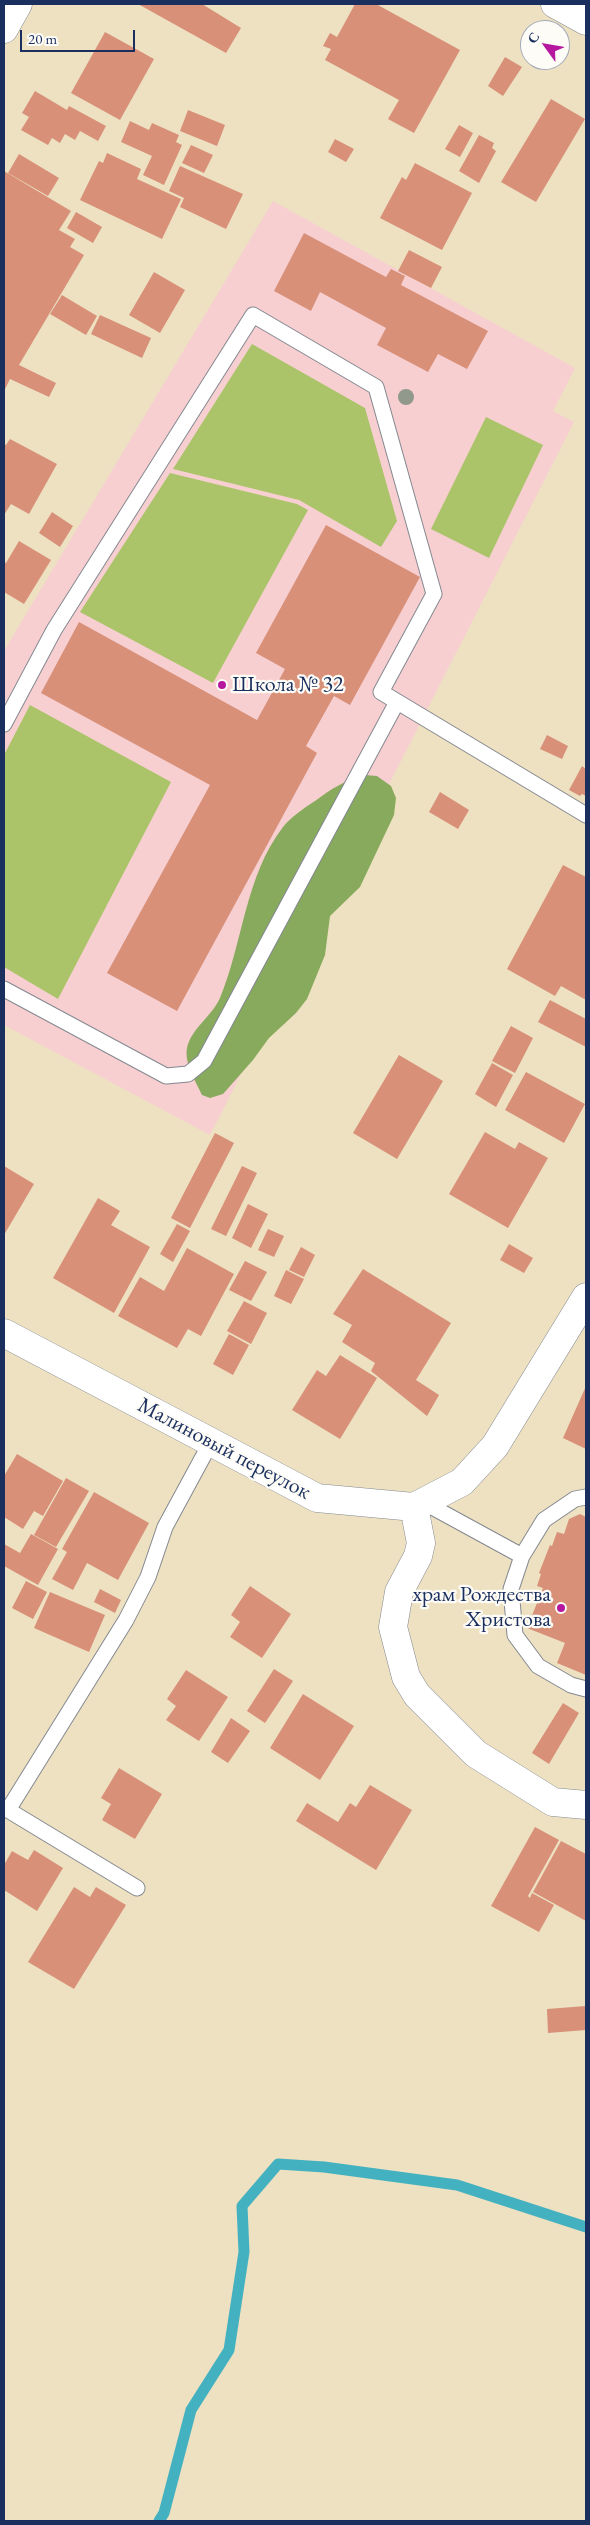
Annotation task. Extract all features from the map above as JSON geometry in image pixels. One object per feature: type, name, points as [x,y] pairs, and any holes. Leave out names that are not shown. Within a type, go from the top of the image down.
[{"type":"street","points":[[4,29],[18,4]]},
{"type":"street","points":[[555,4],[586,21]]},
{"type":"street","points":[[584,1309],[495,1446],[462,1482],[419,1505],[421,1543],[418,1556],[398,1592],[393,1627],[406,1677],[417,1695],[476,1754],[553,1802],[586,1805]]},
{"type":"street","name":"Малиновый переулок","points":[[4,1333],[316,1498],[419,1505]]},
{"type":"lane","points":[[4,724],[54,630],[253,315],[376,387],[434,594],[381,692],[586,815]]},
{"type":"lane","points":[[4,989],[166,1076],[188,1074],[204,1061],[397,702]]},
{"type":"lane","points":[[137,1888],[8,1810],[126,1620],[148,1577],[165,1527],[211,1442]]},
{"type":"lane","points":[[586,1497],[575,1498],[544,1520],[522,1556],[511,1589],[515,1635],[538,1666],[570,1685],[586,1689]]},
{"type":"lane","points":[[419,1505],[522,1556]]},
{"type":"shaded area","name":"Школа № 32","points":[[273,201],[575,368],[553,411],[574,422],[210,1135],[4,1025],[4,651]]},
{"type":"green space","points":[[252,344],[365,408],[397,521],[381,547],[299,500],[173,469]]},
{"type":"green space","points":[[486,417],[543,445],[489,558],[431,529]]},
{"type":"green space","points":[[170,473],[297,504],[308,510],[213,683],[80,612]]},
{"type":"green space","points":[[30,705],[171,782],[58,999],[4,967],[4,755]]},
{"type":"green space","points":[[365,775],[377,776],[391,786],[396,798],[394,815],[360,887],[330,916],[325,955],[307,999],[296,1013],[269,1038],[253,1060],[223,1094],[210,1098],[202,1095],[187,1060],[187,1048],[189,1041],[220,998],[228,977],[252,888],[270,846],[283,827],[298,813],[338,785]]},
{"type":"building","points":[[138,4],[202,4],[241,28],[226,53]]},
{"type":"building","points":[[355,4],[376,4],[460,50],[414,133],[388,119],[399,100],[325,60],[331,49],[323,46],[330,33],[337,37]]},
{"type":"building","points":[[105,32],[154,59],[120,120],[71,93]]},
{"type":"building","points":[[505,57],[520,66],[520,70],[503,96],[488,86]]},
{"type":"building","points":[[35,91],[67,110],[69,106],[106,126],[98,141],[80,131],[75,140],[65,134],[60,143],[52,138],[48,145],[21,130],[29,117],[22,113]]},
{"type":"building","points":[[551,99],[585,119],[536,202],[501,182]]},
{"type":"building","points":[[188,110],[225,125],[217,146],[180,131]]},
{"type":"building","points":[[130,121],[149,130],[152,123],[179,135],[176,142],[182,145],[164,185],[143,175],[152,156],[121,142]]},
{"type":"building","points":[[459,125],[473,133],[460,157],[445,149]]},
{"type":"building","points":[[479,135],[494,143],[492,148],[496,151],[479,183],[459,171]]},
{"type":"building","points":[[335,139],[354,149],[346,162],[328,152]]},
{"type":"building","points":[[191,145],[213,155],[204,173],[182,163]]},
{"type":"building","points":[[107,153],[141,169],[137,179],[181,199],[162,239],[80,200],[99,161],[103,163]]},
{"type":"building","points":[[19,154],[59,178],[48,196],[8,173]]},
{"type":"building","points":[[415,163],[472,193],[442,250],[380,218],[402,177],[406,180]]},
{"type":"building","points":[[180,166],[243,194],[226,229],[180,207],[184,198],[169,191]]},
{"type":"building","points":[[4,171],[71,211],[59,230],[75,239],[70,247],[84,255],[19,365],[56,383],[49,397],[10,379],[4,391]]},
{"type":"building","points":[[76,212],[102,227],[93,243],[67,228]]},
{"type":"building","points":[[304,233],[386,277],[391,269],[405,276],[401,285],[488,331],[467,369],[438,354],[428,372],[377,345],[386,328],[320,292],[311,311],[274,291]]},
{"type":"building","points":[[409,250],[442,267],[431,288],[398,271]]},
{"type":"building","points":[[154,272],[185,290],[160,333],[129,315]]},
{"type":"building","points":[[62,295],[97,316],[86,335],[50,314]]},
{"type":"building","points":[[100,315],[151,338],[142,358],[91,334]]},
{"type":"building","points":[[10,439],[57,464],[29,514],[11,504],[4,515],[4,444],[6,445]]},
{"type":"building","points":[[52,512],[73,526],[60,547],[39,533]]},
{"type":"building","points":[[326,525],[420,577],[350,705],[334,696],[306,746],[317,753],[177,1011],[107,973],[210,785],[41,693],[79,622],[257,720],[285,669],[256,653]]},
{"type":"building","points":[[19,541],[51,560],[24,604],[4,592],[4,562],[6,563]]},
{"type":"building","points":[[547,735],[568,746],[562,759],[540,749]]},
{"type":"building","points":[[582,766],[586,769],[586,796],[582,794],[580,796],[569,790]]},
{"type":"building","points":[[440,792],[469,810],[458,829],[429,812]]},
{"type":"building","points":[[563,865],[586,877],[586,1000],[561,986],[555,996],[507,969]]},
{"type":"building","points":[[550,1000],[586,1019],[586,1047],[538,1022]]},
{"type":"building","points":[[511,1026],[533,1038],[515,1073],[492,1061]]},
{"type":"building","points":[[399,1055],[443,1081],[397,1159],[353,1133]]},
{"type":"building","points":[[492,1063],[513,1075],[496,1107],[475,1094]]},
{"type":"building","points":[[526,1072],[585,1104],[564,1143],[505,1110]]},
{"type":"building","points":[[485,1132],[515,1149],[519,1142],[548,1158],[508,1228],[449,1194]]},
{"type":"building","points":[[215,1133],[234,1143],[190,1228],[171,1218]]},
{"type":"building","points":[[4,1166],[34,1184],[4,1235]]},
{"type":"building","points":[[242,1166],[257,1173],[226,1236],[211,1229]]},
{"type":"building","points":[[98,1198],[120,1211],[111,1225],[150,1247],[114,1313],[53,1278]]},
{"type":"building","points":[[248,1204],[268,1214],[251,1248],[232,1238]]},
{"type":"building","points":[[177,1224],[190,1231],[173,1262],[160,1254]]},
{"type":"building","points":[[268,1229],[284,1236],[274,1257],[258,1250]]},
{"type":"building","points":[[509,1244],[533,1258],[524,1273],[500,1260]]},
{"type":"building","points":[[301,1247],[315,1255],[304,1277],[289,1270]]},
{"type":"building","points":[[187,1248],[234,1274],[201,1336],[188,1329],[177,1348],[118,1316],[140,1277],[164,1291]]},
{"type":"building","points":[[245,1261],[267,1272],[251,1301],[229,1290]]},
{"type":"building","points":[[363,1269],[451,1323],[416,1380],[439,1395],[427,1416],[371,1371],[375,1363],[342,1342],[352,1325],[333,1314]]},
{"type":"building","points":[[286,1270],[304,1279],[291,1304],[274,1296]]},
{"type":"building","points":[[244,1301],[267,1313],[251,1344],[227,1331]]},
{"type":"building","points":[[229,1334],[249,1345],[233,1375],[213,1364]]},
{"type":"building","points":[[340,1355],[377,1378],[340,1439],[292,1410],[317,1370],[326,1376]]},
{"type":"building","points":[[586,1386],[586,1449],[563,1438]]},
{"type":"building","points":[[17,1454],[63,1481],[43,1516],[34,1511],[23,1529],[4,1517],[4,1476]]},
{"type":"building","points":[[66,1478],[89,1491],[56,1547],[34,1535]]},
{"type":"building","points":[[94,1492],[149,1523],[118,1580],[87,1563],[73,1590],[52,1579],[67,1552],[62,1549]]},
{"type":"building","name":"храм Рождества Христова","points":[[580,1514],[586,1517],[586,1675],[557,1663],[565,1643],[527,1628],[543,1588],[537,1586],[541,1574],[539,1573],[550,1545],[552,1546],[557,1532],[564,1534],[569,1519]]},
{"type":"building","points":[[31,1534],[58,1549],[38,1585],[4,1566],[4,1544],[20,1553]]},
{"type":"building","points":[[26,1581],[47,1592],[33,1619],[12,1608]]},
{"type":"building","points":[[250,1586],[291,1614],[262,1658],[230,1637],[240,1622],[231,1615]]},
{"type":"building","points":[[100,1589],[121,1600],[115,1613],[94,1602]]},
{"type":"building","points":[[50,1592],[105,1615],[89,1652],[34,1628]]},
{"type":"building","points":[[274,1669],[293,1681],[265,1723],[247,1711]]},
{"type":"building","points":[[186,1670],[228,1697],[199,1741],[166,1720],[176,1706],[167,1699]]},
{"type":"building","points":[[303,1694],[354,1726],[320,1780],[270,1748]]},
{"type":"building","points":[[563,1703],[579,1713],[549,1764],[532,1753]]},
{"type":"building","points":[[231,1718],[250,1731],[228,1763],[211,1752]]},
{"type":"building","points":[[119,1768],[162,1794],[135,1839],[102,1820],[111,1804],[101,1798]]},
{"type":"building","points":[[370,1785],[412,1810],[376,1870],[296,1821],[307,1803],[338,1822],[350,1803],[356,1807]]},
{"type":"building","points":[[535,1827],[559,1840],[528,1896],[530,1898],[532,1893],[554,1905],[539,1932],[491,1906]]},
{"type":"building","points":[[561,1841],[586,1854],[586,1921],[533,1892]]},
{"type":"building","points":[[34,1850],[63,1868],[37,1911],[4,1890],[4,1865],[12,1851],[28,1860]]},
{"type":"building","points":[[74,1887],[90,1897],[96,1887],[126,1905],[74,1989],[28,1962]]},
{"type":"building","points":[[586,2006],[586,2030],[548,2033],[547,2009]]},
{"type":"waterway","points":[[159,2521],[164,2513],[191,2410],[229,2350],[244,2252],[242,2206],[278,2164],[324,2167],[457,2185],[586,2227]]},
{"type":"place","name":"Школа № 32","points":[[222,685]]},
{"type":"place","name":"храм Рождества Христова","points":[[561,1608]]}]
